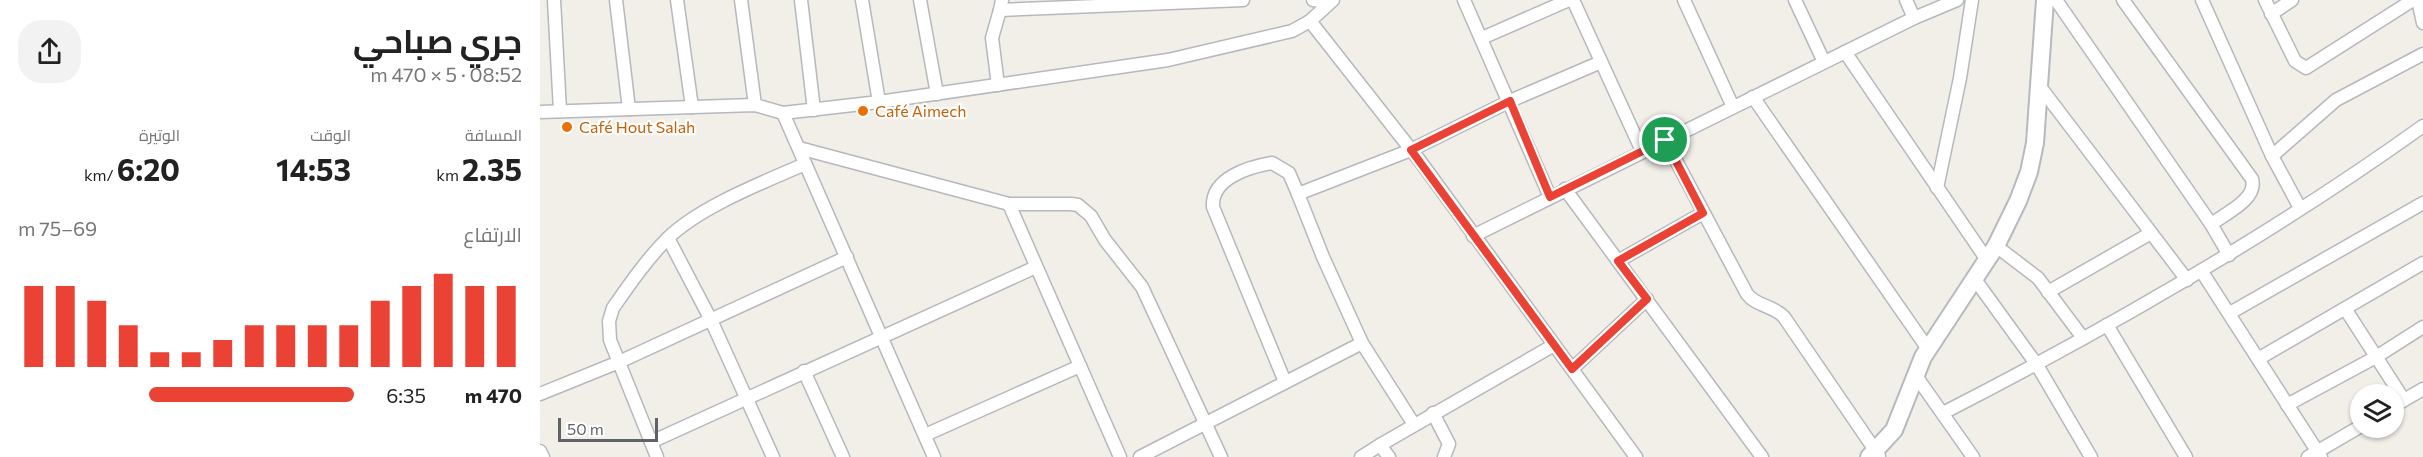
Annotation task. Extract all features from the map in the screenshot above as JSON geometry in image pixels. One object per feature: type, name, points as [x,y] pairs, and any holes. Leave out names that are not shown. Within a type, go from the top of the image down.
[{"type":"street","points":[[554,0],[560,111]]},
{"type":"street","points":[[616,0],[629,109]]},
{"type":"street","points":[[677,0],[692,107]]},
{"type":"street","points":[[741,0],[754,105]]},
{"type":"street","points":[[801,0],[814,110]]},
{"type":"street","points":[[862,0],[879,102]]},
{"type":"street","points":[[920,0],[937,94]]},
{"type":"street","points":[[998,85],[992,38],[1001,5],[1243,0]]},
{"type":"street","points":[[1313,0],[1330,1]]},
{"type":"street","points":[[1464,0],[1550,197]]},
{"type":"street","points":[[1482,38],[1571,0],[1642,151]]},
{"type":"street","points":[[1684,0],[1733,107]]},
{"type":"street","points":[[1795,0],[1824,62]]},
{"type":"street","points":[[1906,0],[1914,18]]},
{"type":"street","points":[[1473,236],[1914,18],[1957,0]]},
{"type":"street","points":[[1936,188],[1946,154],[1972,0]]},
{"type":"street","points":[[1665,140],[1747,294],[1758,304],[1778,310],[1784,317],[1875,455],[1894,430],[1928,349],[1996,246],[2029,172],[2041,88],[2045,0]]},
{"type":"street","points":[[2056,0],[2211,224],[2229,255]]},
{"type":"street","points":[[2123,0],[2252,179],[2254,185],[2250,195],[2211,224]]},
{"type":"street","points":[[2202,0],[2272,156],[2300,208]]},
{"type":"street","points":[[2265,0],[2295,61],[2306,68],[2415,0],[2423,23]]},
{"type":"street","points":[[2271,14],[2292,0]]},
{"type":"street","points":[[540,112],[754,105],[783,113],[937,94],[1168,60],[1292,31],[1310,21],[1330,1]]},
{"type":"street","points":[[1310,21],[1411,150],[1636,457]]},
{"type":"street","points":[[1845,52],[1987,260]]},
{"type":"street","points":[[2272,156],[2336,100],[2423,54]]},
{"type":"street","points":[[1298,194],[1411,150],[1510,101],[1601,62]]},
{"type":"street","points":[[2041,88],[2187,280]]},
{"type":"street","points":[[1753,97],[1928,349]]},
{"type":"street","points":[[783,113],[934,457]]},
{"type":"street","points":[[1943,413],[2037,365],[2202,272],[2423,126]]},
{"type":"street","points":[[799,148],[1009,204],[1071,204],[1086,210],[1142,287],[1221,457]]},
{"type":"street","points":[[1285,382],[1213,207],[1212,196],[1216,189],[1228,179],[1252,168],[1272,163],[1289,173],[1323,257],[1362,343],[1413,423]]},
{"type":"street","points":[[657,457],[610,340],[609,321],[613,308],[668,238],[704,213],[806,164]]},
{"type":"street","points":[[1565,189],[1762,457]]},
{"type":"street","points":[[2230,313],[2423,203]]},
{"type":"street","points":[[1009,204],[1120,457]]},
{"type":"street","points":[[1618,261],[1703,213]]},
{"type":"street","points":[[2048,292],[2151,233]]},
{"type":"street","points":[[668,238],[711,320],[773,457]]},
{"type":"street","points":[[1996,246],[2038,278],[2083,338]]},
{"type":"street","points":[[540,394],[619,362],[847,257]]},
{"type":"street","points":[[2258,359],[2346,310],[2423,263]]},
{"type":"street","points":[[651,442],[882,335],[1036,267]]},
{"type":"street","points":[[2202,272],[2287,405],[2315,455],[2350,433]]},
{"type":"street","points":[[1974,278],[2037,365],[2091,457]]},
{"type":"street","points":[[1572,369],[1647,299]]},
{"type":"street","points":[[2346,310],[2376,357],[2390,384]]},
{"type":"street","points":[[2106,325],[2186,457]]},
{"type":"street","points":[[2287,405],[2376,357],[2423,327]]},
{"type":"street","points":[[1140,457],[1362,343]]},
{"type":"street","points":[[1361,457],[1413,423],[1554,345]]},
{"type":"street","points":[[925,435],[1080,366]]},
{"type":"street","points":[[804,371],[843,457]]},
{"type":"street","points":[[1916,376],[1973,457]]},
{"type":"street","points":[[2404,400],[2423,389]]},
{"type":"street","points":[[1433,412],[1449,444],[1444,457]]},
{"type":"street","points":[[1380,445],[1389,457]]},
{"type":"street","points":[[540,451],[543,457]]},
{"type":"place","name":"Café Aimech","points":[[863,111]]},
{"type":"place","name":"Café Hout Salah","points":[[567,127]]},
{"type":"route","points":[[1510,101],[1550,197],[1665,140],[1703,213],[1618,261],[1647,299],[1572,369],[1411,150],[1510,101]]}]
